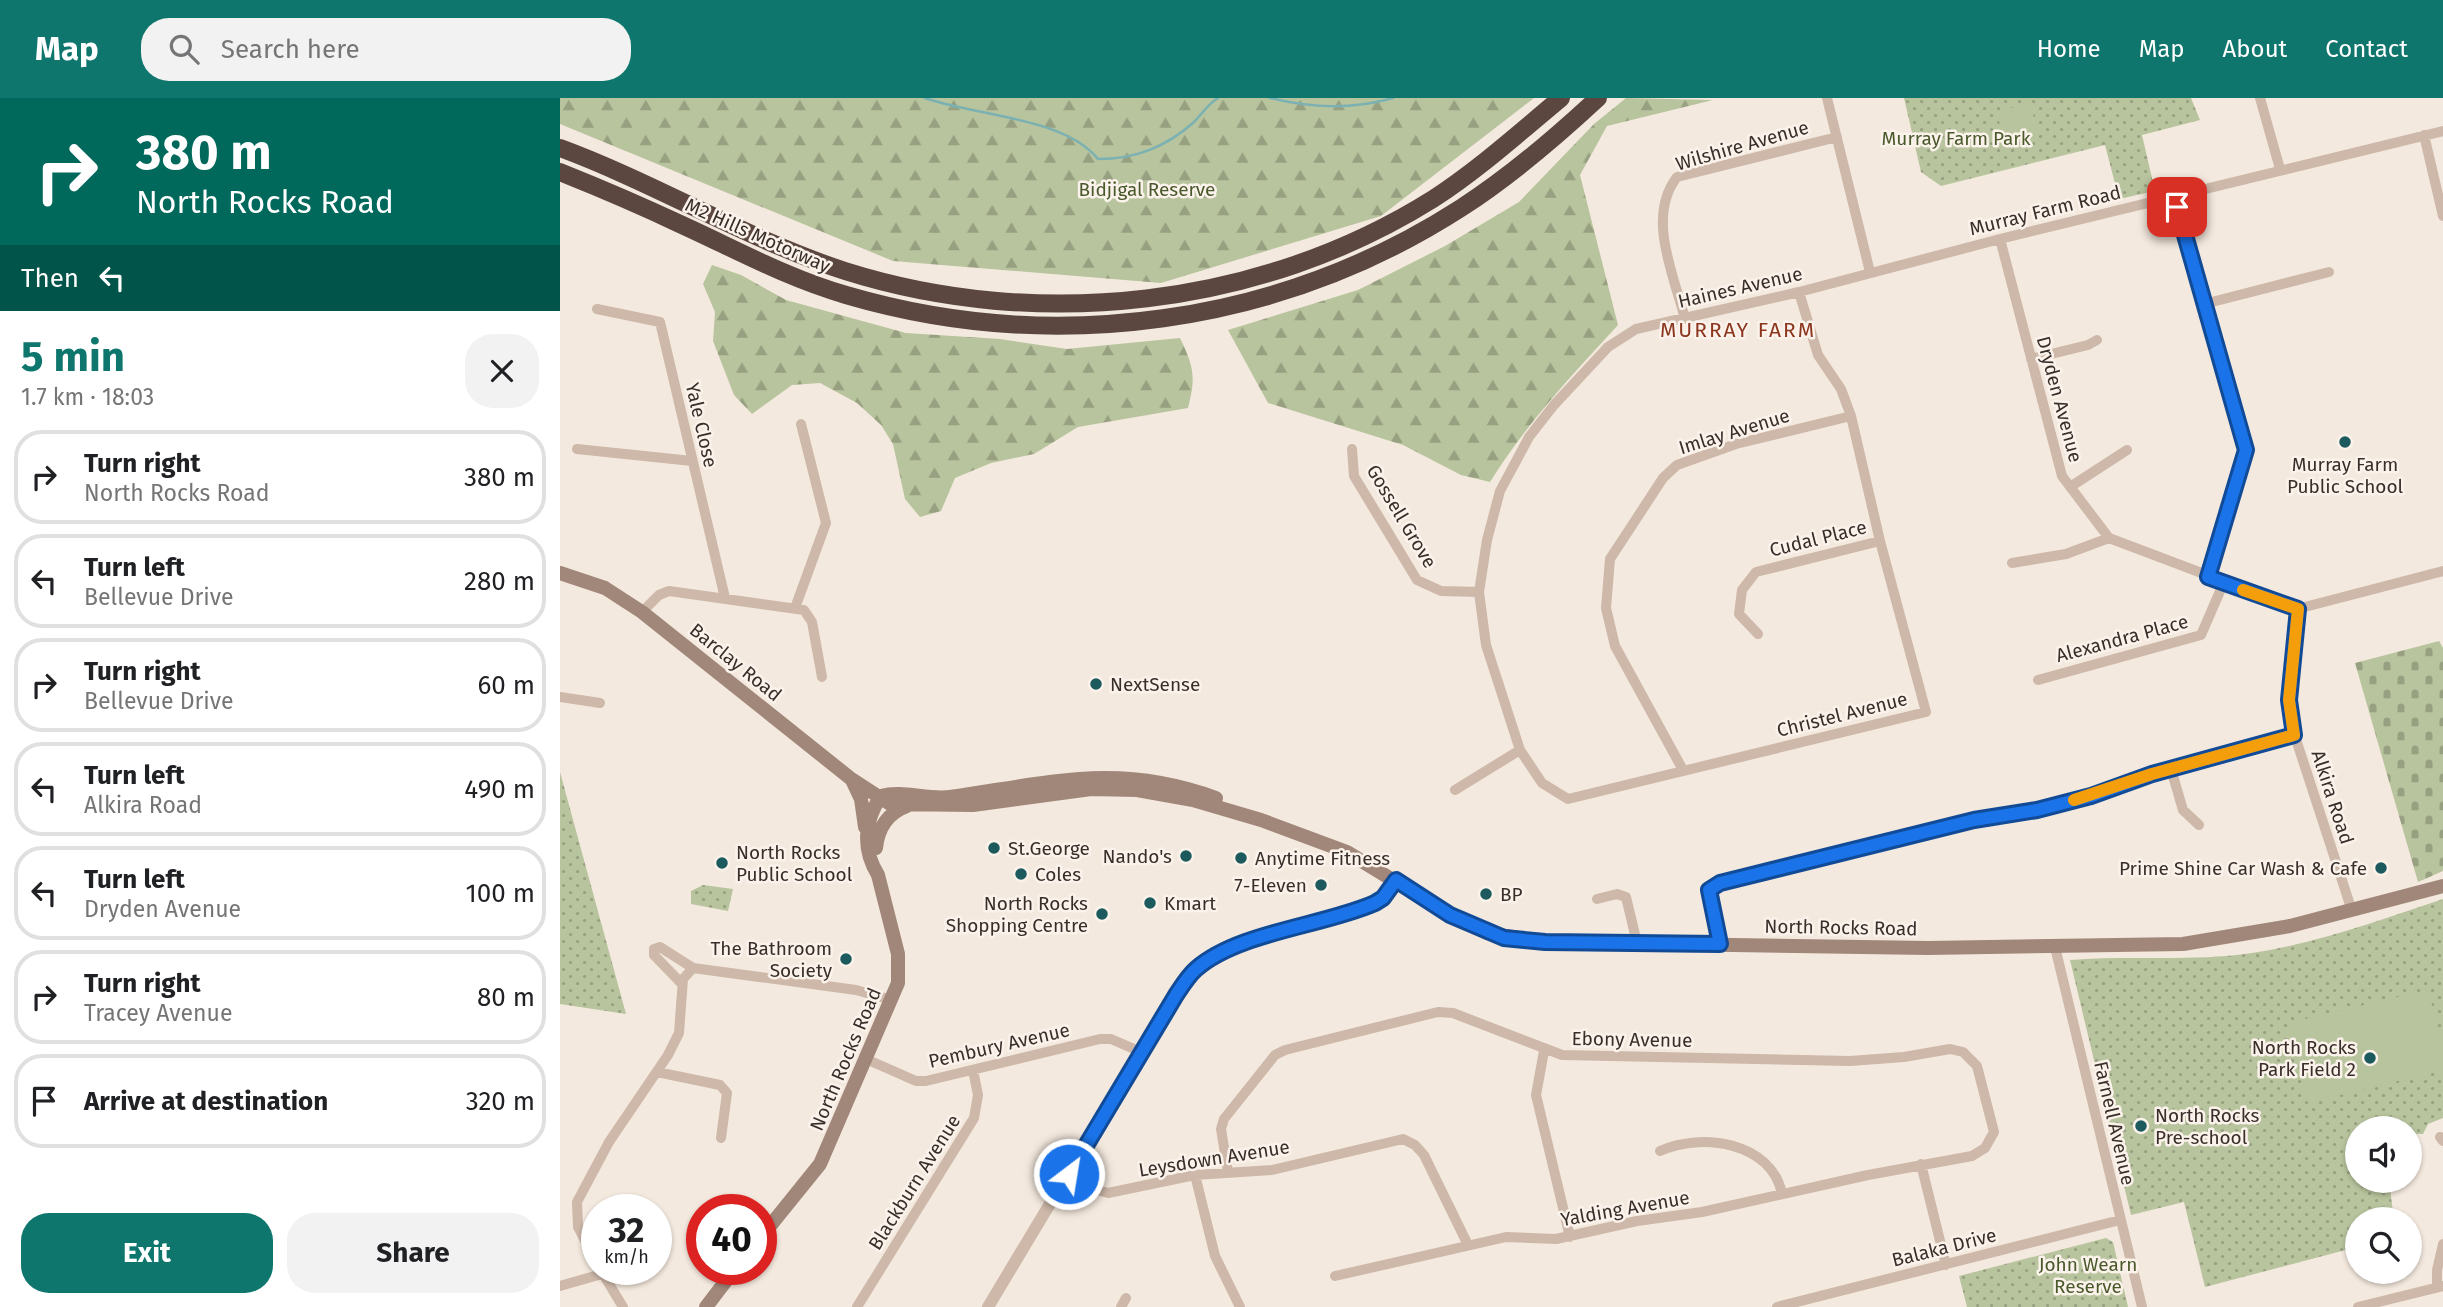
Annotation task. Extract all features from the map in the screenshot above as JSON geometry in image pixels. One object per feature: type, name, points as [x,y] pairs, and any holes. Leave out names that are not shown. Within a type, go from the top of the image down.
[{"type":"highway","name":"M2 Hills Motorway","points":[[560,148],[735,227],[846,271],[906,287],[992,301],[1053,303],[1157,298],[1244,281],[1356,241],[1414,210],[1481,163],[1562,98]]},
{"type":"highway","name":"M2 Hills Motorway","points":[[560,172],[792,276],[890,307],[971,321],[1040,326],[1096,326],[1188,316],[1256,300],[1357,264],[1425,230],[1497,184],[1598,98]]},
{"type":"main road","name":"Barclay Road","points":[[560,573],[605,588],[642,612],[850,778],[881,796]]},
{"type":"main road","name":"North Rocks Road","points":[[881,796],[894,793],[922,798],[948,797],[1067,778],[1114,776],[1186,788],[1237,806],[1261,820]]},
{"type":"main road","name":"North Rocks Road","points":[[777,1217],[820,1164],[898,983],[900,964],[878,876],[872,865],[860,799],[850,778]]},
{"type":"main road","name":"North Rocks Road","points":[[881,796],[891,804],[973,805],[1073,790],[1123,789],[1192,800],[1261,820],[1347,852],[1450,915],[1504,938],[1637,943],[2055,947],[2201,942],[2352,911],[2443,886]]},
{"type":"main road","name":"North Rocks Road","points":[[878,876],[880,865],[874,834],[881,796]]},
{"type":"main road","points":[[866,832],[870,814],[881,796]]},
{"type":"main road","points":[[876,848],[883,824],[894,813],[908,805]]},
{"type":"main road","points":[[706,1307],[723,1285]]},
{"type":"street","points":[[1828,98],[1870,272]]},
{"type":"street","points":[[2260,98],[2280,169]]},
{"type":"street","name":"Murray Farm Road","points":[[1870,272],[2443,131]]},
{"type":"street","points":[[2424,135],[2443,216]]},
{"type":"street","name":"Wilshire Avenue","points":[[1685,319],[1661,219],[1665,192],[1677,177],[1837,137]]},
{"type":"street","points":[[2175,196],[2246,450],[2208,577]]},
{"type":"street","name":"Dryden Avenue","points":[[2000,239],[2062,476],[2109,538]]},
{"type":"street","name":"Haines Avenue","points":[[1520,750],[1486,645],[1479,592],[1487,540],[1500,491],[1529,437],[1608,347],[1636,329],[1799,292],[1870,272]]},
{"type":"street","points":[[2204,304],[2329,272]]},
{"type":"street","name":"Christel Avenue","points":[[1520,750],[1542,783],[1568,799],[1926,712],[1880,541],[1851,416],[1841,389],[1818,355],[1799,292]]},
{"type":"street","name":"Yale Close","points":[[597,309],[660,322],[725,598]]},
{"type":"street","points":[[2031,359],[2098,340]]},
{"type":"street","name":"Imlay Avenue","points":[[1683,771],[1615,646],[1606,608],[1610,559],[1663,478],[1677,465],[1736,444],[1851,416]]},
{"type":"street","points":[[795,608],[826,523],[801,424]]},
{"type":"street","points":[[577,449],[692,461]]},
{"type":"street","name":"Gossell Grove","points":[[1352,449],[1354,476],[1417,580],[1441,591],[1479,592]]},
{"type":"street","points":[[2070,486],[2127,450]]},
{"type":"street","points":[[2012,563],[2066,554],[2109,538],[2298,609],[2443,571]]},
{"type":"street","name":"Cudal Place","points":[[1758,635],[1739,614],[1742,590],[1756,572],[1880,541]]},
{"type":"street","name":"Alexandra Place","points":[[2038,680],[2201,635],[2224,582]]},
{"type":"street","points":[[642,612],[659,594],[669,591],[804,610],[812,622],[822,677]]},
{"type":"street","name":"Alkira Road","points":[[2298,609],[2289,700],[2294,735],[2352,911]]},
{"type":"street","points":[[560,697],[600,703]]},
{"type":"street","points":[[1720,944],[1709,890],[1715,884],[1974,820],[2086,797],[2171,769],[2294,735]]},
{"type":"street","points":[[1455,790],[1520,750]]},
{"type":"street","points":[[2171,769],[2183,810],[2199,825]]},
{"type":"street","points":[[988,1307],[1187,980],[1207,961],[1255,940],[1367,906],[1383,898],[1396,880]]},
{"type":"street","points":[[1597,899],[1617,894],[1626,897],[1637,943]]},
{"type":"street","points":[[682,984],[654,955],[654,949],[660,947],[693,968],[856,990],[892,1000]]},
{"type":"street","name":"Farnell Avenue","points":[[2055,947],[2141,1307]]},
{"type":"street","points":[[581,1194],[609,1142],[657,1072],[679,1033],[682,984],[693,968]]},
{"type":"street","name":"Ebony Avenue","points":[[1228,1172],[1221,1129],[1224,1119],[1275,1055],[1285,1050],[1446,1012],[1544,1051],[1562,1055],[1850,1061],[1904,1057],[1950,1049],[1963,1052],[1974,1060],[1979,1071],[1994,1125],[1993,1138],[1986,1148],[1972,1156],[1921,1164]]},
{"type":"street","name":"Pembury Avenue","points":[[866,1059],[916,1081],[1100,1039],[1111,1039],[1141,1052]]},
{"type":"street","points":[[1544,1051],[1536,1095],[1570,1237]]},
{"type":"street","name":"Blackburn Avenue","points":[[857,1307],[974,1118],[978,1095],[973,1070]]},
{"type":"street","points":[[657,1072],[720,1085],[727,1093],[721,1138]]},
{"type":"street","name":"Leysdown Avenue","points":[[1069,1174],[1097,1190],[1108,1193],[1195,1175],[1272,1170],[1410,1136],[1424,1154],[1468,1245]]},
{"type":"street","points":[[1660,1152],[1681,1143],[1735,1145],[1776,1175],[1782,1194]]},
{"type":"street","points":[[1921,1164],[1945,1265]]},
{"type":"street","name":"Yalding Avenue","points":[[1335,1276],[1514,1236],[1556,1239],[1570,1237],[1921,1164]]},
{"type":"street","points":[[1195,1175],[1215,1256],[1240,1307]]},
{"type":"street","points":[[581,1194],[577,1202],[578,1227],[581,1233]]},
{"type":"street","name":"Balaka Drive","points":[[1777,1307],[2120,1220]]},
{"type":"street","points":[[2358,1307],[2440,1286],[2437,1270],[2443,1244]]},
{"type":"street","points":[[560,1286],[581,1278]]},
{"type":"street","points":[[610,1285],[623,1307]]},
{"type":"green space","name":"Bidjigal Reserve","points":[[560,98],[1534,98],[1381,216],[1161,283],[893,261],[560,124]]},
{"type":"green space","points":[[1626,98],[1713,100],[1607,126],[1580,175],[1618,325],[1534,420],[1490,482],[1461,475],[1403,445],[1268,403],[1228,330],[1358,290],[1445,246],[1519,202],[1594,124]]},
{"type":"green space","name":"Murray Farm Park","points":[[1904,98],[2191,98],[2200,120],[2142,135],[2155,191],[2119,199],[2105,145],[1941,186],[1921,172]]},
{"type":"green space","points":[[2031,104],[2038,138],[2004,145],[1997,111]]},
{"type":"green space","points":[[712,265],[741,275],[786,300],[906,333],[1000,339],[1067,349],[1180,338],[1192,372],[1188,408],[1078,427],[1034,454],[991,463],[955,478],[941,511],[920,517],[905,499],[893,444],[881,425],[857,403],[820,383],[792,385],[752,414],[734,395],[713,341],[715,312],[703,284]]},
{"type":"green space","points":[[2439,641],[2443,648],[2443,871],[2418,882],[2355,663]]},
{"type":"green space","points":[[560,772],[626,1014],[560,1004]]},
{"type":"green space","points":[[703,885],[733,889],[728,911],[691,904],[691,891]]},
{"type":"green space","points":[[2443,899],[2443,1118],[2428,1124],[2422,1134],[2422,1116],[2345,1116],[2345,1193],[2391,1193],[2392,1207],[2345,1207],[2345,1250],[2205,1287],[2184,1202],[2131,1215],[2070,960],[2229,956],[2276,949],[2372,923]]},
{"type":"green space","name":"North Rocks Park Field 2","points":[[2428,990],[2443,1046],[2443,1070],[2308,1103],[2287,1023]]},
{"type":"green space","name":"John Wearn Reserve","points":[[2106,1238],[2113,1242],[2128,1307],[1967,1307],[1959,1276]]},
{"type":"waterway","points":[[925,98],[1042,126],[1083,145],[1098,159],[1125,157],[1161,145],[1194,122],[1218,98]]},
{"type":"waterway","points":[[1270,98],[1332,106],[1393,98]]},
{"type":"slow traffic","points":[[2074,800],[2129,784],[2152,774],[2294,735],[2289,700],[2298,609],[2243,590]]},
{"type":"place","name":"Murray Farm Public School","points":[[2345,442]]},
{"type":"place","name":"NextSense","points":[[1096,684]]},
{"type":"place","name":"St.George","points":[[994,848]]},
{"type":"place","name":"Nando's","points":[[1186,856]]},
{"type":"place","name":"Anytime Fitness","points":[[1241,858]]},
{"type":"place","name":"North Rocks Public School","points":[[722,863]]},
{"type":"place","name":"Prime Shine Car Wash & Cafe","points":[[2381,868]]},
{"type":"place","name":"Coles","points":[[1021,874]]},
{"type":"place","name":"7-Eleven","points":[[1321,885]]},
{"type":"place","name":"BP","points":[[1486,894]]},
{"type":"place","name":"Kmart","points":[[1150,903]]},
{"type":"place","name":"North Rocks Shopping Centre","points":[[1102,914]]},
{"type":"place","name":"The Bathroom Society","points":[[846,959]]},
{"type":"place","name":"North Rocks Park Field 2","points":[[2370,1058]]},
{"type":"place","name":"North Rocks Pre-school","points":[[2141,1126]]},
{"type":"district","name":"MURRAY FARM","points":[[1738,330]]},
{"type":"route","points":[[1069,1174],[1176,995],[1195,970],[1217,955],[1255,940],[1375,903],[1383,898],[1396,880],[1450,915],[1504,938],[1545,942],[1720,944],[1709,890],[1715,884],[1998,814],[2037,810],[2104,792],[2152,774],[2294,735],[2289,700],[2298,609],[2208,577],[2246,450],[2177,207]]}]
